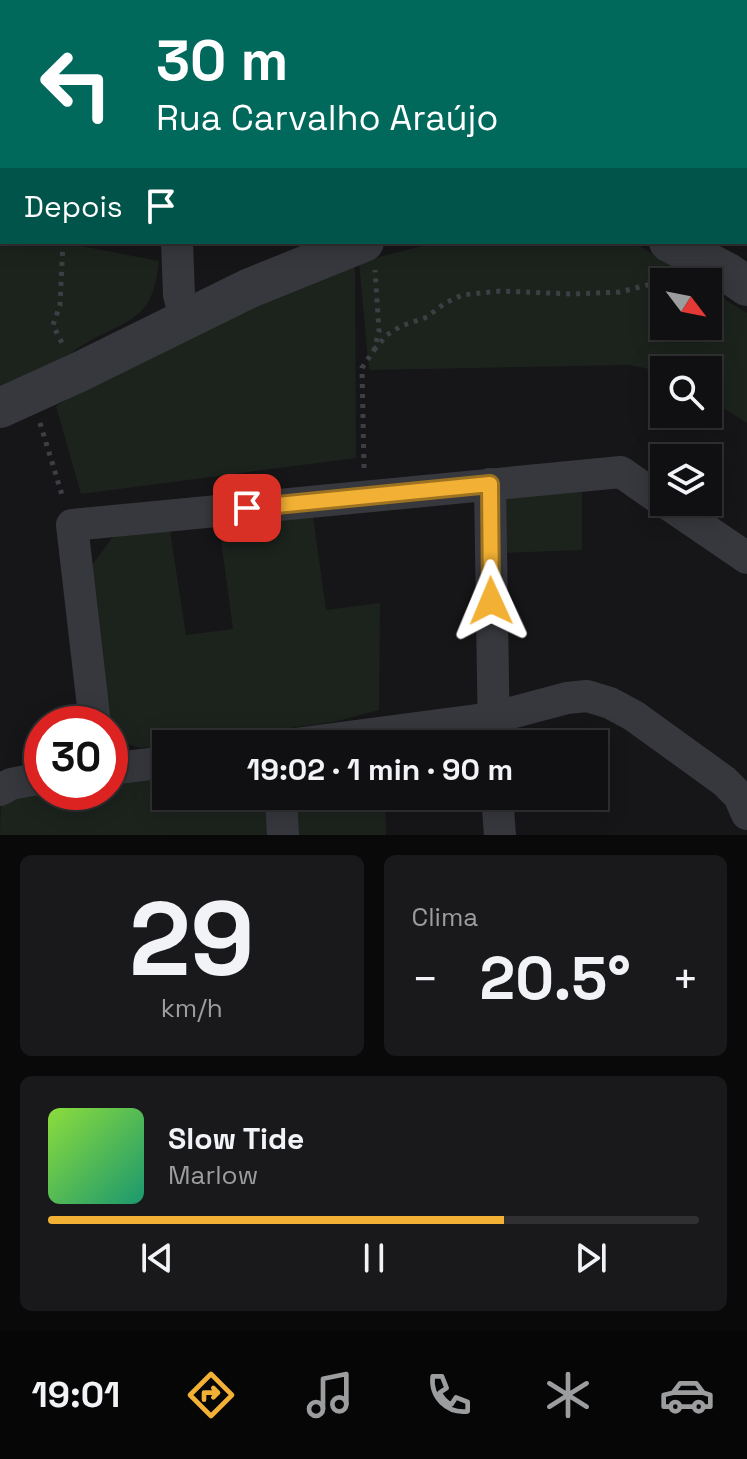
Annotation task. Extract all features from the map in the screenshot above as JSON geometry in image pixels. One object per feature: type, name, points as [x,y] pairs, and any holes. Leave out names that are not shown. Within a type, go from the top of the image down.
[{"type":"street","points":[[177,244],[179,295],[185,318]]},
{"type":"street","points":[[674,244],[733,269]]},
{"type":"street","points":[[16,401],[250,288],[370,255]]},
{"type":"street","points":[[93,706],[72,525],[621,472],[650,492]]},
{"type":"street","points":[[490,484],[493,730]]},
{"type":"street","points":[[685,516],[747,558]]},
{"type":"street","points":[[495,730],[567,698],[587,696],[610,703],[634,716],[724,781],[739,796],[747,814]]},
{"type":"street","points":[[128,767],[152,764]]},
{"type":"street","points":[[0,790],[24,781]]},
{"type":"street","points":[[282,810],[283,835]]},
{"type":"street","points":[[498,810],[500,835]]},
{"type":"path","points":[[63,244],[60,305],[53,325],[77,373]]},
{"type":"path","points":[[370,255],[379,331],[374,350]]},
{"type":"path","points":[[365,496],[362,368],[387,335],[401,326],[427,317],[462,295],[500,291],[620,292],[674,278],[733,269]]},
{"type":"path","points":[[16,401],[72,525]]},
{"type":"shaded area","points":[[0,244],[76,244],[159,261],[147,304],[132,319],[0,394]]},
{"type":"shaded area","points":[[430,244],[636,244],[675,268],[650,268],[650,340],[722,340],[722,298],[747,313],[747,423],[722,407],[722,356],[650,356],[650,369],[629,365],[369,370],[359,262]]},
{"type":"shaded area","points":[[355,267],[356,458],[81,494],[56,406],[193,326]]},
{"type":"shaded area","points":[[582,492],[582,550],[500,553],[497,498]]},
{"type":"shaded area","points":[[312,510],[326,610],[380,603],[379,710],[334,722],[274,730],[152,730],[152,746],[140,748],[128,744],[128,706],[107,706],[89,590],[93,564],[112,538],[129,532],[170,531],[186,635],[233,629],[219,525]]},
{"type":"shaded area","points":[[152,775],[152,810],[269,810],[270,835],[0,835],[1,802],[24,796],[24,810],[128,810],[128,778]]},
{"type":"shaded area","points":[[291,810],[385,810],[386,835],[292,835]]},
{"type":"route","points":[[247,508],[490,484],[491,601]]}]
